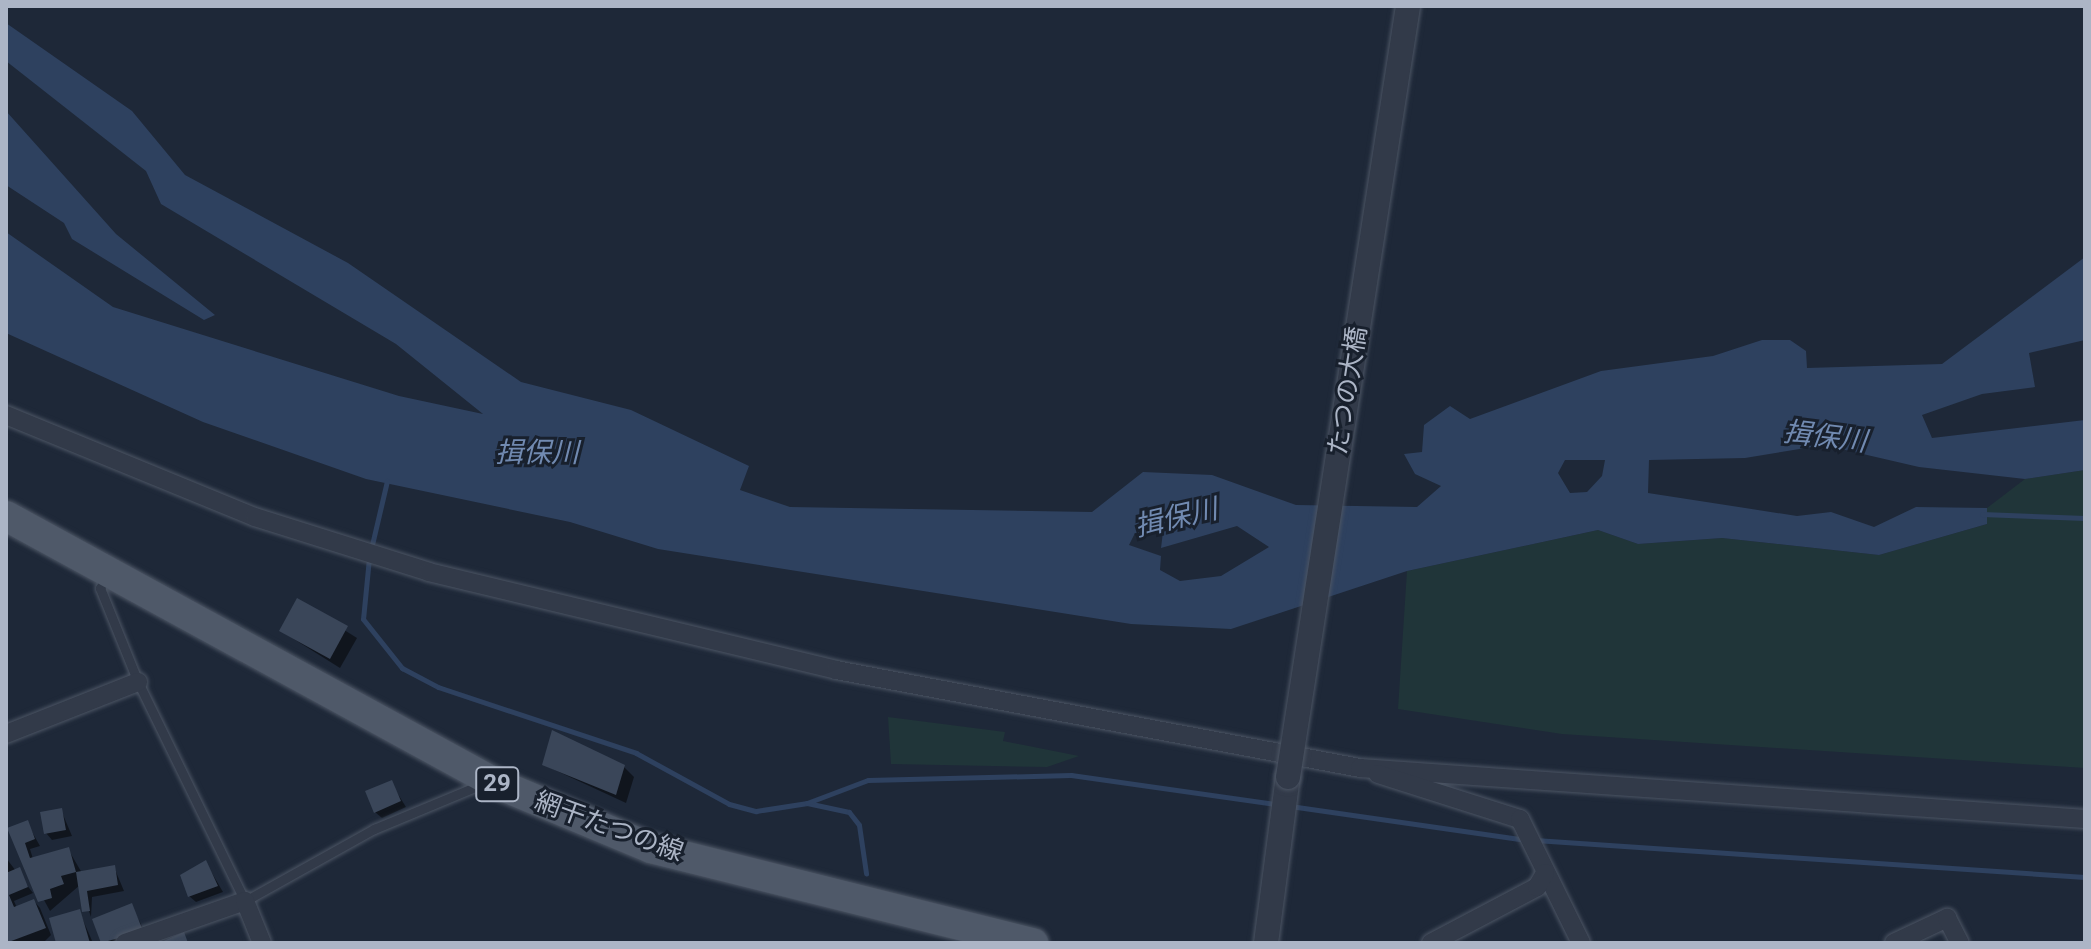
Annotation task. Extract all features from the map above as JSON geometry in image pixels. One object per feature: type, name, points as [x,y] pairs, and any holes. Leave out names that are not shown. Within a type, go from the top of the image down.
[{"type":"main road","name":"網干たつの線","points":[[6,516],[110,570],[493,782],[651,848],[1033,943]]},
{"type":"street","name":"たつの大橋","points":[[1266,943],[1288,777],[1408,6]]},
{"type":"street","points":[[6,415],[255,517],[560,608],[836,670],[1360,768],[2085,819]]},
{"type":"street","points":[[6,734],[138,682]]},
{"type":"street","points":[[1360,768],[1520,819],[1581,943]]},
{"type":"street","points":[[1431,943],[1537,887],[1545,873]]},
{"type":"street","points":[[125,943],[245,901],[262,943]]},
{"type":"street","points":[[1894,943],[1947,918],[1960,943]]},
{"type":"lane","points":[[110,570],[100,588],[138,682],[245,901],[374,829],[456,790],[493,782]]},
{"type":"green space","points":[[2085,470],[2085,768],[1562,734],[1398,709],[1407,571],[1598,530],[1638,544],[1722,538],[1879,555],[1987,524],[1987,508],[2025,479]]},
{"type":"green space","points":[[888,717],[1005,732],[1003,741],[1079,756],[1047,767],[891,764]]},
{"type":"water","name":"揖保川","points":[[6,23],[132,111],[185,175],[348,263],[521,382],[631,410],[749,466],[740,490],[790,507],[1092,512],[1143,472],[1212,475],[1296,505],[1417,507],[1441,486],[1415,474],[1404,454],[1422,452],[1424,425],[1450,406],[1470,419],[1601,371],[1713,356],[1762,340],[1790,340],[1806,351],[1807,368],[1942,364],[2085,257],[2085,340],[2029,353],[2035,387],[1982,394],[1922,415],[1932,438],[2085,420],[2085,470],[2025,479],[1919,467],[1824,445],[1745,458],[1649,460],[1648,493],[1797,516],[1831,512],[1874,527],[1916,507],[1987,508],[1987,524],[1879,555],[1722,538],[1638,544],[1598,530],[1407,571],[1231,629],[1131,624],[658,549],[570,522],[366,479],[203,422],[6,333],[6,232],[113,307],[399,396],[483,414],[396,344],[161,204],[146,171],[6,61]],"holes":[[[1565,460],[1605,460],[1602,476],[1587,492],[1570,493],[1558,473]],[[1237,526],[1269,547],[1221,576],[1180,581],[1160,570],[1161,556],[1129,545],[1135,533],[1163,532],[1161,548]]]},
{"type":"water","points":[[6,111],[116,234],[215,315],[204,320],[72,239],[64,223],[6,185]]},
{"type":"building","points":[[297,598],[348,626],[330,659],[279,631]]},
{"type":"building","points":[[552,730],[625,765],[616,795],[542,765]]},
{"type":"building","points":[[392,780],[401,801],[374,813],[365,791]]},
{"type":"building","points":[[62,808],[66,830],[44,834],[40,812]]},
{"type":"building","points":[[28,820],[35,839],[25,843],[30,858],[69,847],[76,872],[61,876],[64,884],[50,889],[52,898],[38,902],[7,828]]},
{"type":"building","points":[[206,860],[218,886],[188,897],[180,875]]},
{"type":"building","points":[[115,865],[118,885],[87,891],[90,911],[82,912],[76,872]]},
{"type":"building","points":[[20,867],[28,887],[9,895],[14,907],[34,899],[46,928],[6,943],[6,873]]},
{"type":"building","points":[[132,903],[143,931],[101,943],[92,919]]},
{"type":"building","points":[[80,909],[90,943],[56,943],[49,918]]},
{"type":"building","points":[[184,932],[188,943],[159,943]]},
{"type":"waterway","points":[[371,549],[387,481]]},
{"type":"waterway","points":[[1982,514],[2085,518]]},
{"type":"waterway","points":[[369,558],[363,619],[402,668],[438,687],[636,753],[729,804],[756,811],[807,803],[849,812],[859,825],[866,873]]},
{"type":"waterway","points":[[807,803],[868,780],[1071,775],[1276,804]]},
{"type":"waterway","points":[[1290,806],[1525,840]]},
{"type":"waterway","points":[[1535,840],[2085,877]]}]
